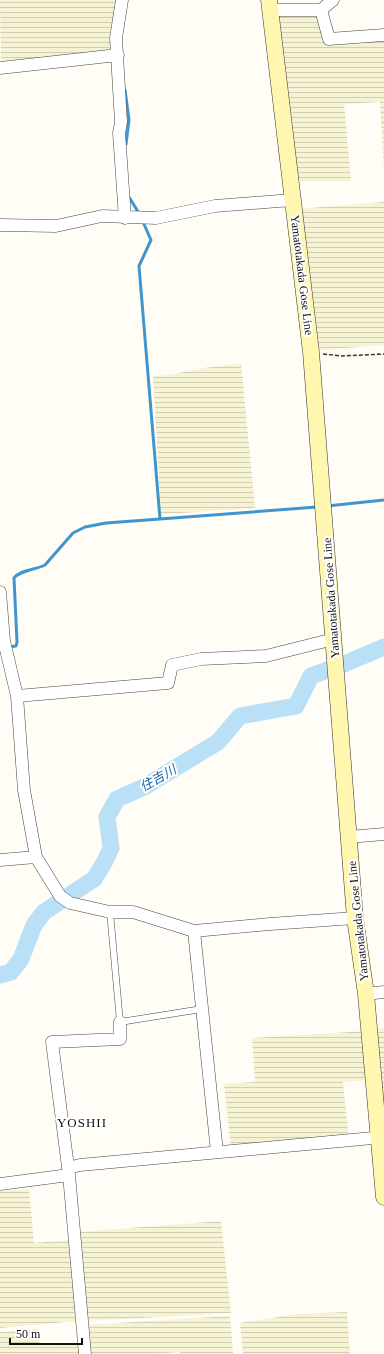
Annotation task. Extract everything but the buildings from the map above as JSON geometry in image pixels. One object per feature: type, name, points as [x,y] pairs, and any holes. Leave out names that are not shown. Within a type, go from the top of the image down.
[{"type":"main road","name":"Yamatotakada Gose Line","points":[[269,5],[311,352],[355,918],[366,994],[381,1137],[384,1197]]},
{"type":"street","points":[[122,0],[116,33],[121,122],[119,132],[125,218]]},
{"type":"street","points":[[269,5],[321,10],[333,0]]},
{"type":"street","points":[[321,10],[329,39],[384,35]]},
{"type":"street","points":[[0,68],[118,55]]},
{"type":"street","points":[[0,225],[56,226],[102,216],[156,218],[215,206],[292,200]]},
{"type":"street","points":[[0,592],[4,641],[17,696],[24,790],[36,857],[60,896],[65,901],[110,912],[133,912],[194,931],[355,918]]},
{"type":"street","points":[[17,696],[168,682],[172,665],[200,659],[266,656],[334,639]]},
{"type":"street","points":[[349,837],[384,834]]},
{"type":"street","points":[[0,860],[36,857]]},
{"type":"street","points":[[194,931],[217,1152]]},
{"type":"street","points":[[366,994],[384,992]]},
{"type":"street","points":[[85,1354],[69,1171],[52,1042],[120,1039],[120,1022]]},
{"type":"street","points":[[0,1184],[69,1171],[80,1165],[381,1137]]},
{"type":"lane","points":[[110,912],[120,1022],[202,1009]]},
{"type":"path","points":[[311,352],[342,356],[384,354]]},
{"type":"shaded area","points":[[0,0],[120,0],[116,54],[1,65]]},
{"type":"shaded area","points":[[318,12],[337,40],[384,36],[384,168],[380,102],[344,104],[351,181],[297,181],[279,15]]},
{"type":"shaded area","points":[[384,202],[384,345],[319,350],[299,209]]},
{"type":"shaded area","points":[[241,363],[255,508],[166,514],[161,513],[153,376],[168,375]]},
{"type":"shaded area","points":[[384,1028],[384,1132],[375,1029]]},
{"type":"shaded area","points":[[366,1031],[370,1080],[343,1082],[349,1139],[231,1148],[224,1084],[255,1082],[252,1038]]},
{"type":"shaded area","points":[[29,1189],[34,1243],[70,1240],[77,1321],[0,1328],[0,1191]]},
{"type":"shaded area","points":[[221,1221],[231,1313],[86,1321],[78,1232]]},
{"type":"shaded area","points":[[347,1312],[350,1354],[243,1354],[240,1323],[299,1314]]},
{"type":"shaded area","points":[[230,1316],[233,1354],[181,1354],[180,1352],[149,1354],[90,1354],[87,1325]]},
{"type":"shaded area","points":[[38,1329],[40,1346],[79,1343],[80,1354],[0,1354],[0,1332]]},
{"type":"waterway","points":[[125,90],[129,120],[126,144]]},
{"type":"waterway","points":[[129,197],[140,215]]},
{"type":"waterway","points":[[143,222],[151,240],[139,266],[160,519]]},
{"type":"waterway","points":[[327,506],[384,500]]},
{"type":"waterway","points":[[9,647],[16,646],[17,642],[14,578],[20,573],[45,565],[73,533],[85,527],[106,523],[317,507]]},
{"type":"waterway","name":"住吉川","points":[[0,975],[11,972],[21,959],[34,925],[44,912],[94,879],[111,848],[107,817],[117,799],[144,787],[218,742],[240,716],[296,706],[311,676],[384,647]]},
{"type":"district","name":"YOSHII","points":[[82,1122]]}]
